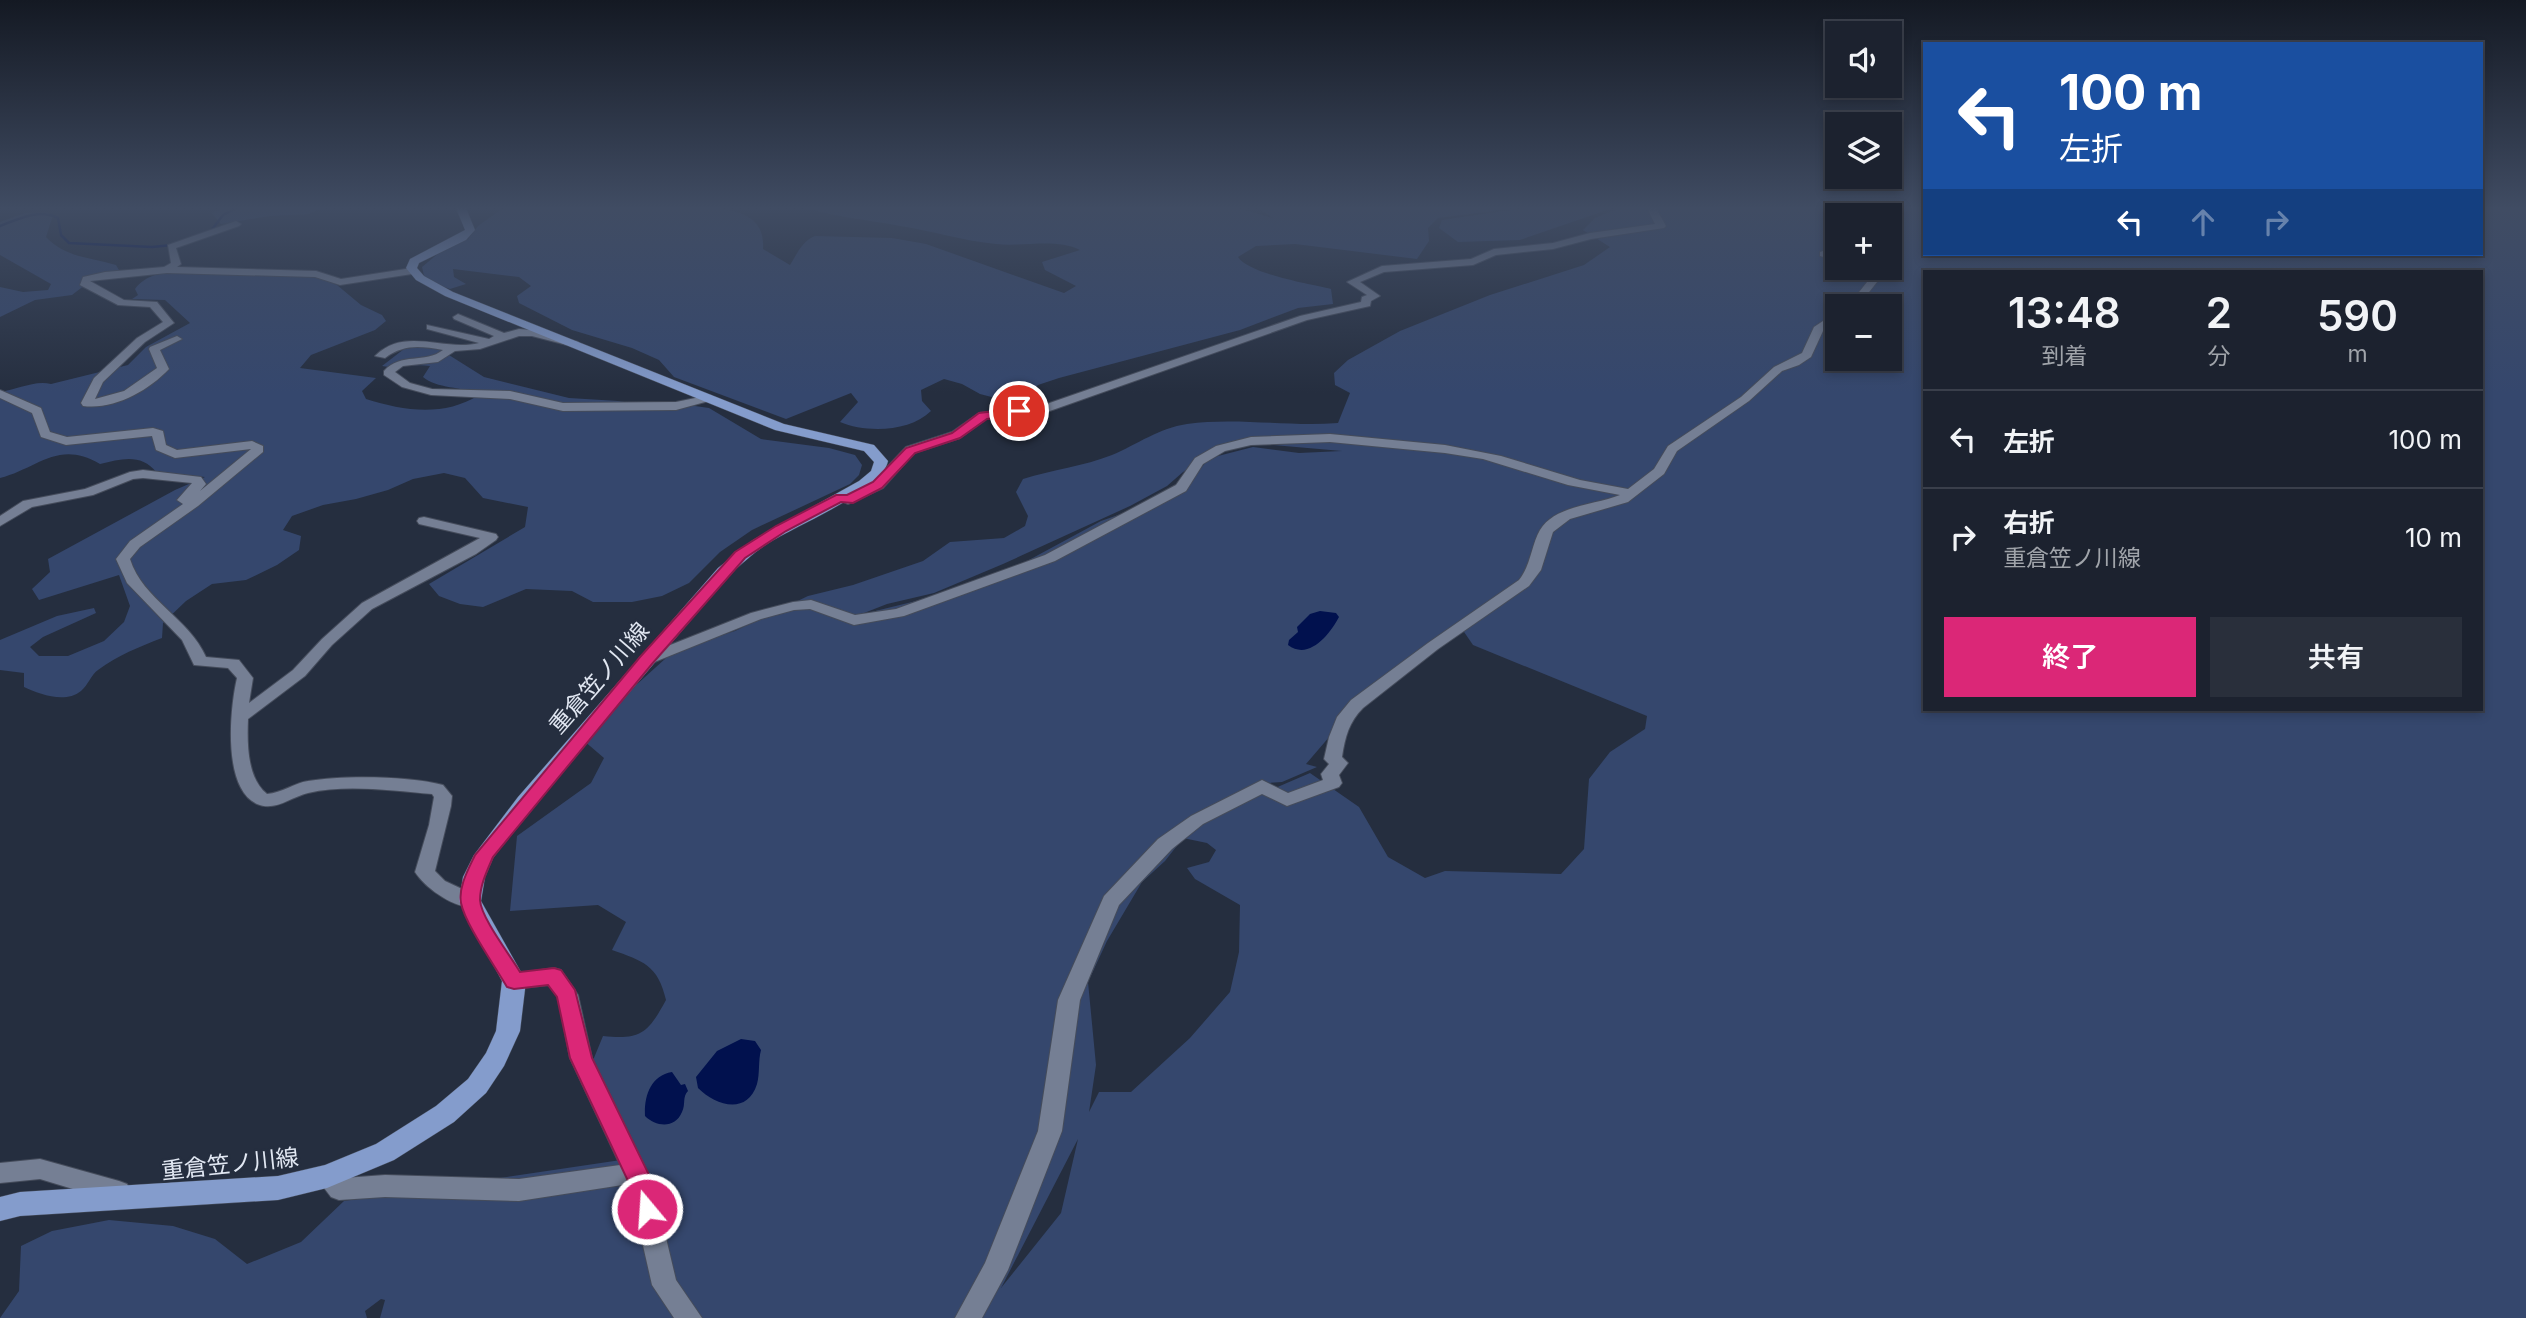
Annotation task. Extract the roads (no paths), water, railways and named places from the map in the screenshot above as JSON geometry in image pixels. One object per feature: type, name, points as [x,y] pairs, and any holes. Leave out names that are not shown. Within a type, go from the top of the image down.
[{"type":"main road","name":"重倉笠ノ川線","points":[[412,271],[449,295],[573,342],[780,427],[874,451],[881,461],[876,475],[781,528],[740,555],[646,660],[484,855],[474,877],[470,901]]},
{"type":"main road","points":[[470,901],[514,981]]},
{"type":"main road","name":"重倉笠ノ川線","points":[[0,1209],[20,1204],[278,1188],[327,1176],[385,1152],[445,1114],[477,1086],[495,1059],[508,1031],[514,981]]},
{"type":"street","points":[[177,339],[154,349],[163,369],[138,391],[119,400],[87,403],[98,380],[141,340],[169,323],[153,303],[121,303],[84,283],[86,279],[103,274],[135,275],[167,270],[316,274],[340,282],[412,271]]},
{"type":"street","points":[[840,497],[848,500],[877,485],[911,450],[956,435],[984,416],[996,412],[1040,410],[1304,318],[1366,304],[1366,299],[1375,296],[1352,282],[1385,270]]},
{"type":"street","points":[[1863,294],[1874,280]]},
{"type":"street","points":[[458,317],[505,337]]},
{"type":"street","points":[[968,1318],[995,1270],[1050,1131],[1069,1000],[1111,901],[1165,844],[1197,820],[1228,802],[1262,786],[1287,800],[1333,783],[1330,774],[1339,763],[1333,759],[1337,737],[1345,718],[1357,704],[1433,646],[1524,583],[1534,569],[1547,530],[1565,516],[1623,499],[1659,471],[1672,449],[1745,399],[1778,369],[1796,363],[1807,355],[1818,329],[1825,324]]},
{"type":"street","points":[[431,327],[491,342]]},
{"type":"street","points":[[381,356],[393,348],[410,343],[427,342],[465,349],[526,332],[561,344],[573,342]]},
{"type":"street","points":[[455,347],[442,357],[409,361],[395,366],[388,373],[405,385],[430,392],[510,395],[563,407],[676,406],[710,399]]},
{"type":"street","points":[[0,394],[37,411],[45,434],[66,441],[153,432],[159,434],[160,447],[175,454],[252,444],[259,449],[193,503],[135,544],[123,559],[124,568],[144,593],[190,640],[200,662],[233,663],[246,678],[239,696],[238,747],[252,790],[259,798],[268,801],[301,788],[331,784],[437,789],[443,796],[443,805],[438,832],[429,850],[425,872],[438,886],[470,901]]},
{"type":"street","points":[[646,660],[756,616],[793,606],[811,604],[854,620],[899,613],[961,592],[1050,558],[1181,488],[1191,477],[1198,462],[1219,450],[1242,444],[1307,438],[1363,440],[1471,453],[1575,483],[1631,493]]},
{"type":"street","points":[[0,522],[29,504],[89,492],[130,476],[143,474],[196,480],[199,484],[168,514],[165,523]]},
{"type":"street","points":[[239,718],[299,673],[327,642],[367,606],[471,551],[491,537],[424,521]]},
{"type":"street","points":[[514,981],[554,976],[568,995],[581,1058],[641,1183],[665,1285],[689,1318]]},
{"type":"street","points":[[0,1173],[40,1169],[138,1198]]},
{"type":"street","points":[[327,1176],[339,1189],[385,1185],[519,1190],[634,1173]]}]
